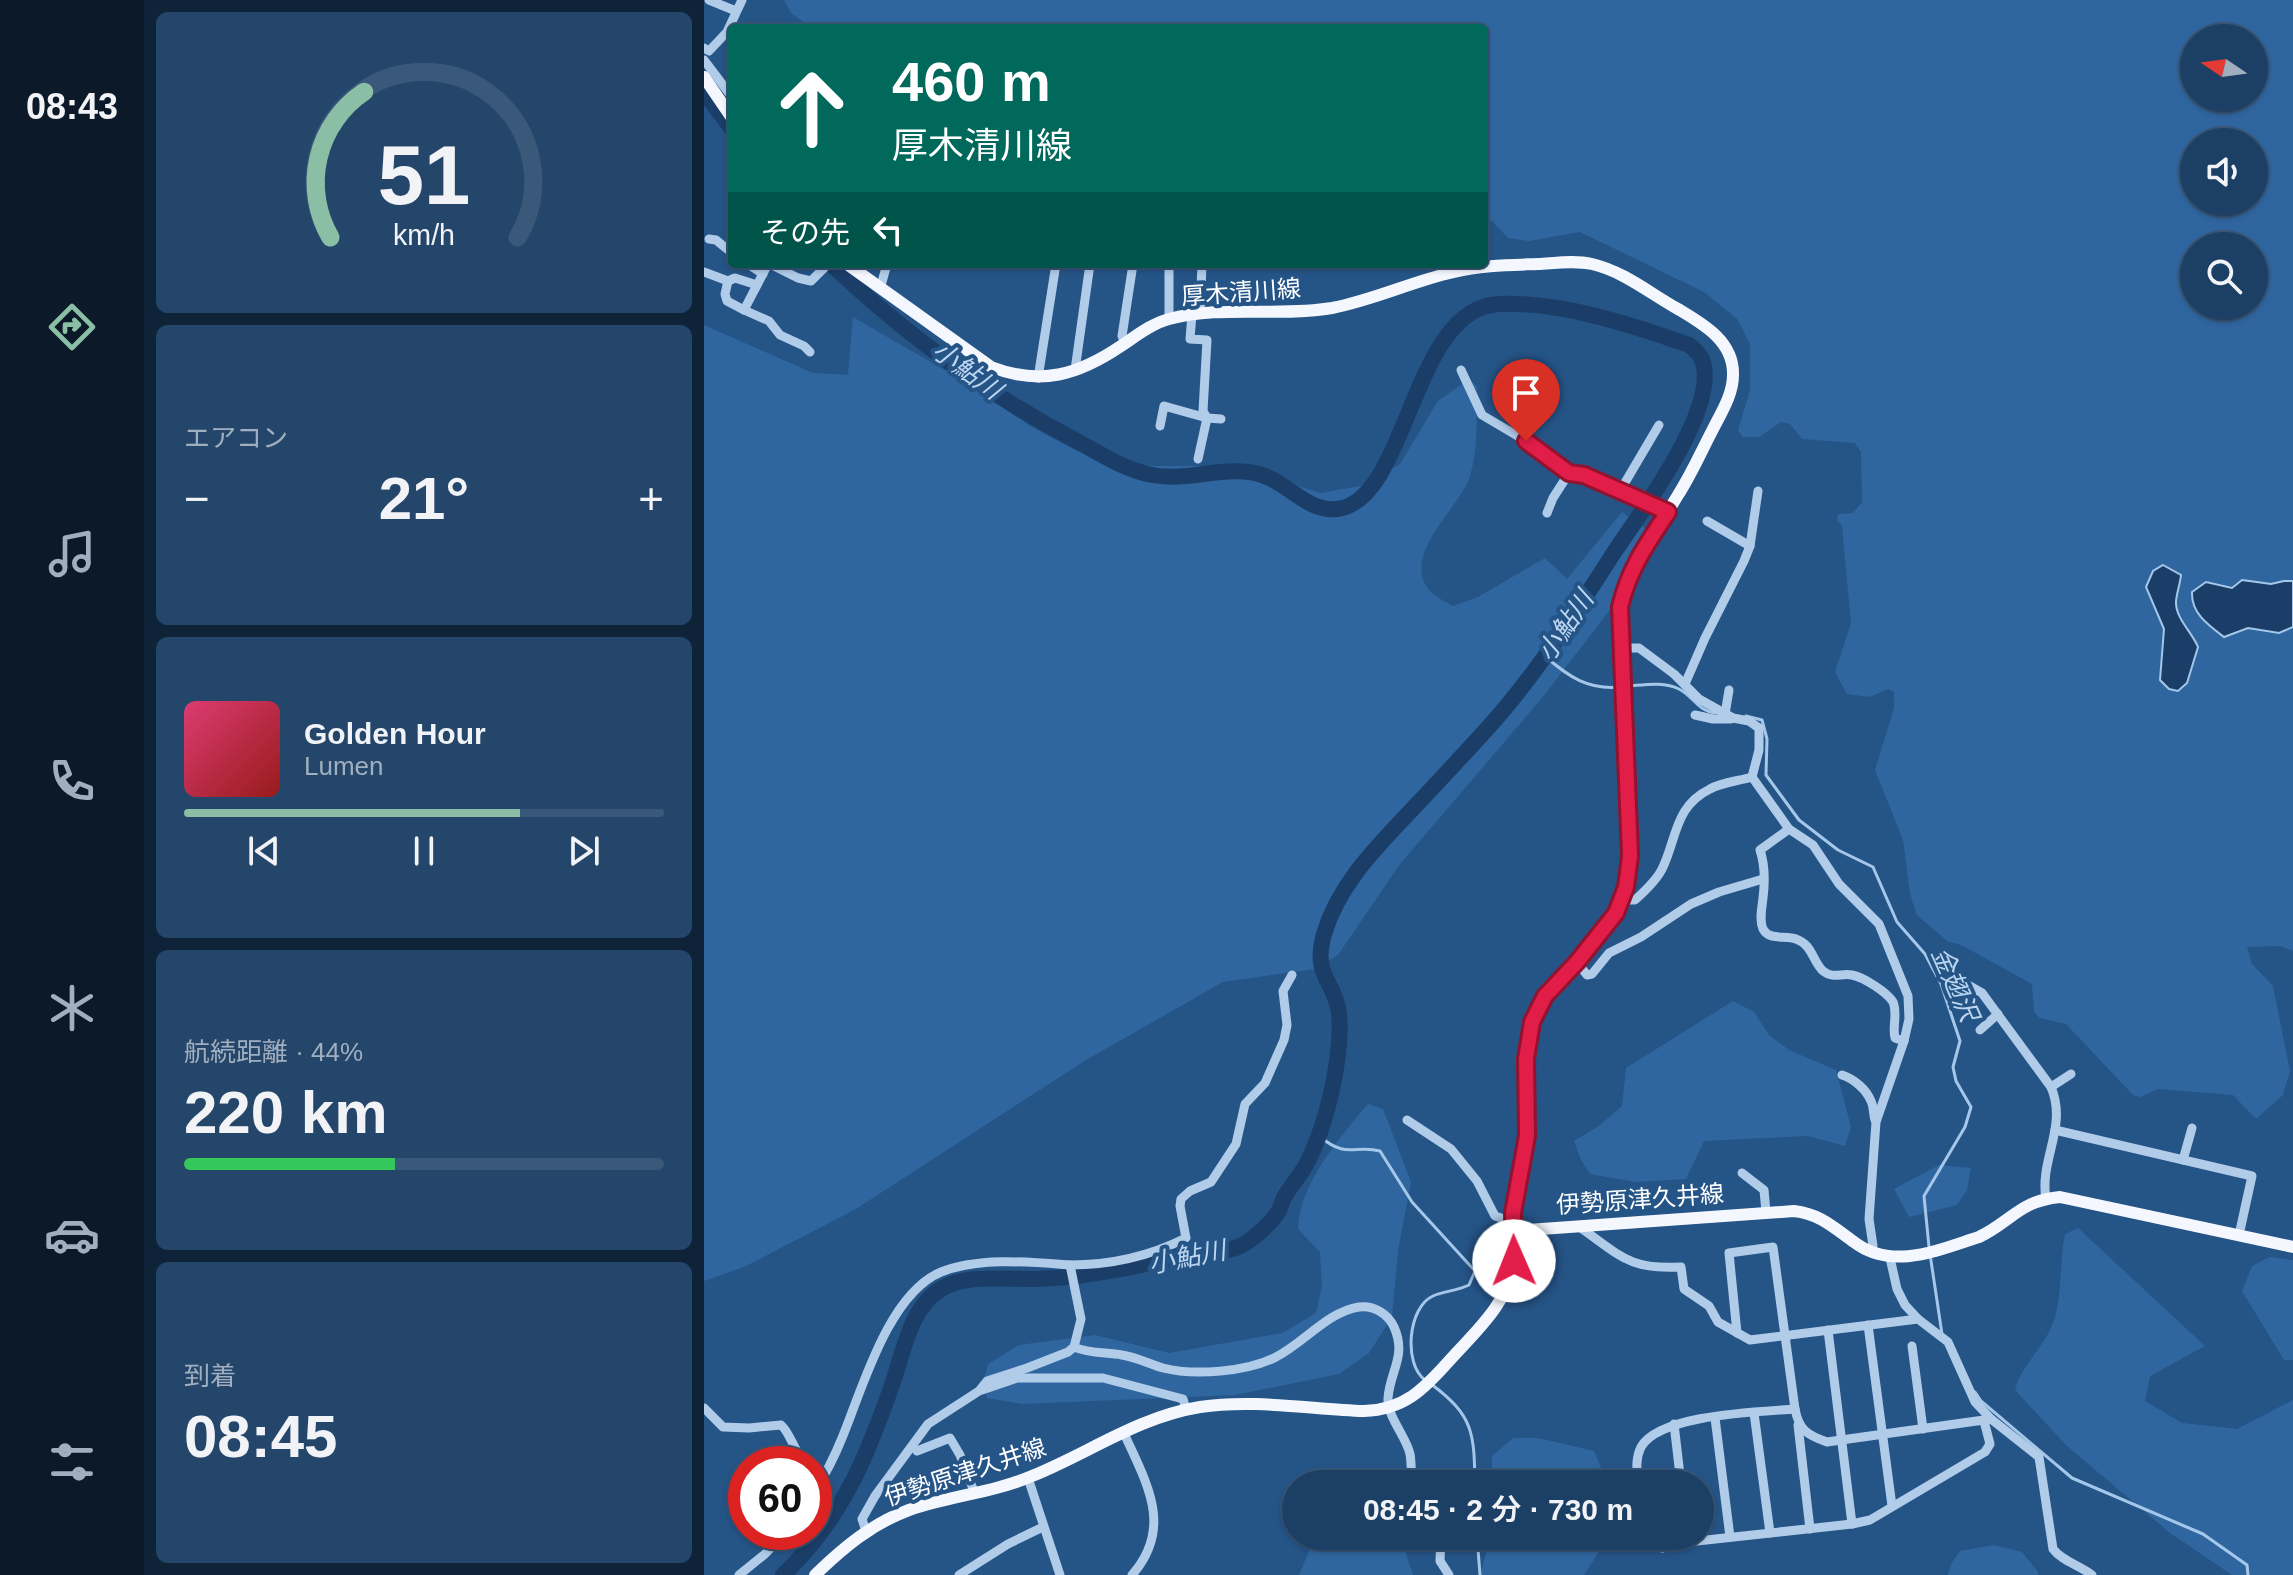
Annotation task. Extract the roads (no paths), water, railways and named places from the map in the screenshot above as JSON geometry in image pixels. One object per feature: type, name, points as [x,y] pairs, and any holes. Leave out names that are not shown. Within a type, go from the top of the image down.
[{"type":"main road","points":[[711,80],[728,111]]},
{"type":"main road","name":"厚木清川線","points":[[1488,267],[1576,261],[1613,271],[1704,324],[1721,340],[1730,355],[1733,373],[1730,395],[1668,512],[1638,557],[1627,580],[1620,607],[1630,856],[1622,900]]},
{"type":"main road","name":"厚木清川線","points":[[852,268],[991,367],[1010,374],[1038,378],[1075,370],[1101,359],[1169,319],[1196,314],[1305,311],[1335,307],[1452,272],[1476,268]]},
{"type":"main road","points":[[1513,1227],[1513,1204],[1527,1136],[1526,1059],[1532,1022],[1545,996],[1603,931],[1622,900]]},
{"type":"main road","name":"伊勢原津久井線","points":[[815,1575],[866,1531],[914,1508],[1028,1478],[1150,1419],[1186,1409],[1243,1404],[1364,1411],[1390,1408],[1407,1401],[1421,1391],[1498,1306],[1511,1274],[1513,1227],[1578,1226],[1794,1211],[1821,1217],[1871,1253],[1901,1258],[1979,1237],[2023,1206],[2046,1199],[2077,1200],[2293,1247]]},
{"type":"street","points":[[730,24],[742,0]]},
{"type":"street","points":[[707,1],[736,11]]},
{"type":"street","points":[[704,48],[709,51],[728,30]]},
{"type":"street","points":[[704,60],[711,80],[728,94]]},
{"type":"street","points":[[706,240],[716,240],[728,250]]},
{"type":"street","points":[[744,310],[766,268]]},
{"type":"street","points":[[770,268],[811,281],[824,268]]},
{"type":"street","points":[[880,289],[886,268]]},
{"type":"street","points":[[1038,378],[1055,268]]},
{"type":"street","points":[[1075,370],[1089,268]]},
{"type":"street","points":[[1125,343],[1122,336],[1132,268]]},
{"type":"street","points":[[1169,268],[1169,319]]},
{"type":"street","points":[[1198,459],[1207,418],[1203,411],[1207,340],[1190,339],[1202,268]]},
{"type":"street","points":[[704,272],[728,281],[735,278],[757,285]]},
{"type":"street","points":[[728,281],[727,301],[769,321],[780,335],[810,352]]},
{"type":"street","points":[[1461,370],[1482,415],[1526,441],[1569,473],[1584,475],[1668,512]]},
{"type":"street","points":[[1160,426],[1164,406],[1221,419]]},
{"type":"street","points":[[1622,492],[1659,425]]},
{"type":"street","points":[[1547,513],[1569,473]]},
{"type":"street","points":[[1685,684],[1750,546],[1758,491]]},
{"type":"street","points":[[1707,521],[1750,546]]},
{"type":"street","points":[[1623,648],[1639,648],[1699,699],[1759,728],[1759,750],[1752,777],[1789,829],[1813,845],[1839,884],[1879,924],[1899,970],[1908,996],[1909,1019],[1876,1122],[1869,1219],[1873,1246],[1871,1253]]},
{"type":"street","points":[[1729,690],[1729,716]]},
{"type":"street","points":[[1695,715],[1713,719],[1729,716]]},
{"type":"street","points":[[1622,900],[1635,900],[1657,876],[1664,866],[1678,822],[1695,800],[1710,788],[1752,777]]},
{"type":"street","points":[[1789,829],[1760,850],[1764,863],[1763,929],[1771,936],[1795,938],[1804,944],[1812,951],[1821,970],[1832,977],[1855,975],[1888,996],[1894,1004],[1896,1015],[1895,1038],[1904,1041]]},
{"type":"street","points":[[1577,962],[1587,975],[1592,974],[1609,953],[1641,937],[1691,904],[1763,879]]},
{"type":"street","points":[[832,1461],[880,1344],[918,1287],[942,1272],[980,1264],[1098,1264],[1156,1251],[1186,1238],[1181,1199],[1190,1191],[1211,1182],[1236,1144],[1245,1104],[1267,1080],[1284,1040],[1287,1025],[1283,991],[1292,975]]},
{"type":"street","points":[[1954,977],[1982,993],[2051,1087],[2059,1115],[2045,1182],[2046,1199]]},
{"type":"street","points":[[1980,1030],[1998,1014]]},
{"type":"street","points":[[2051,1087],[2071,1074]]},
{"type":"street","points":[[1842,1075],[1851,1078],[1863,1089],[1873,1103],[1876,1122]]},
{"type":"street","points":[[1407,1120],[1451,1149],[1477,1181],[1495,1216],[1513,1227]]},
{"type":"street","points":[[2183,1160],[2192,1128]]},
{"type":"street","points":[[2055,1130],[2252,1176],[2239,1235]]},
{"type":"street","points":[[1742,1173],[1764,1190],[1766,1212]]},
{"type":"street","points":[[1578,1226],[1633,1264],[1658,1268],[1681,1267],[1684,1289],[1709,1306],[1718,1322],[1750,1340],[1918,1319]]},
{"type":"street","points":[[1737,1333],[1729,1253],[1773,1247],[1810,1529]]},
{"type":"street","points":[[1890,1258],[1897,1289],[1905,1305],[1948,1342],[1975,1402],[1987,1420],[2039,1457],[2053,1549],[2059,1558],[2078,1564],[2092,1575]]},
{"type":"street","points":[[979,1391],[987,1381],[1068,1352],[1074,1347],[1079,1332],[1078,1309],[1070,1266]]},
{"type":"street","points":[[1074,1347],[1088,1352],[1126,1355],[1171,1369],[1237,1369],[1277,1357],[1347,1311],[1369,1308],[1381,1312],[1389,1318],[1395,1330],[1400,1357],[1388,1399],[1410,1453],[1412,1470]]},
{"type":"street","points":[[1868,1325],[1892,1506]]},
{"type":"street","points":[[1828,1330],[1852,1524]]},
{"type":"street","points":[[1912,1346],[1923,1429]]},
{"type":"street","points":[[866,1531],[862,1519],[920,1434],[935,1419],[979,1391],[1017,1378],[1103,1378],[1183,1399],[1186,1409]]},
{"type":"street","points":[[704,1408],[723,1427],[781,1425],[792,1446]]},
{"type":"street","points":[[1637,1470],[1642,1446],[1651,1435],[1674,1424],[1795,1409]]},
{"type":"street","points":[[1754,1413],[1770,1533]]},
{"type":"street","points":[[1715,1418],[1730,1537]]},
{"type":"street","points":[[1798,1424],[1827,1442],[1987,1420]]},
{"type":"street","points":[[1714,1538],[1870,1520],[1985,1452],[1990,1444],[1987,1420]]},
{"type":"street","points":[[1674,1424],[1679,1470]]},
{"type":"street","points":[[1123,1431],[1151,1498],[1155,1517],[1149,1549],[1132,1575]]},
{"type":"street","points":[[917,1451],[950,1438],[975,1494]]},
{"type":"street","points":[[1028,1478],[1060,1575]]},
{"type":"street","points":[[959,1575],[1008,1544],[1043,1527]]},
{"type":"street","points":[[739,1575],[769,1550]]},
{"type":"street","points":[[1440,1550],[1440,1561],[1449,1575]]},
{"type":"waterway","name":"小鮎川","points":[[704,92],[728,124]]},
{"type":"waterway","name":"小鮎川","points":[[783,1575],[828,1523],[846,1493],[878,1424],[915,1319],[930,1297],[952,1284],[975,1279],[1037,1279],[1094,1274],[1186,1255],[1228,1250],[1248,1241],[1276,1216],[1285,1196],[1306,1166],[1332,1088],[1339,1048],[1339,1013],[1321,960],[1324,934],[1331,914],[1352,879],[1378,846],[1486,730],[1538,666],[1673,462],[1698,411],[1704,387],[1703,363],[1694,349],[1644,330],[1583,313],[1541,306],[1500,304],[1470,313],[1447,336],[1428,368],[1380,474],[1361,498],[1337,509],[1326,509],[1307,502],[1271,479],[1249,472],[1166,477],[1142,473],[1113,461],[979,383],[917,338],[835,268]]},
{"type":"waterway","name":"金翅沢","points":[[1546,657],[1580,681],[1620,687]]},
{"type":"waterway","name":"金翅沢","points":[[1628,686],[1667,685],[1684,692],[1704,709],[1715,713]]},
{"type":"waterway","name":"金翅沢","points":[[1746,716],[1762,720],[1767,739],[1766,775],[1799,820],[1838,850],[1873,867],[1897,922],[1925,954],[1941,984],[1960,1041],[1953,1067],[1956,1081],[1971,1107],[1965,1127],[1924,1196],[1929,1247]]},
{"type":"waterway","points":[[1319,1136],[1344,1149],[1380,1151],[1412,1202],[1475,1271],[1469,1285],[1433,1296],[1418,1312],[1411,1336],[1411,1349],[1413,1362],[1425,1380]]},
{"type":"waterway","name":"金翅沢","points":[[1930,1254],[1942,1334]]},
{"type":"waterway","points":[[1431,1384],[1464,1416],[1472,1438],[1475,1470]]},
{"type":"waterway","name":"金翅沢","points":[[1975,1392],[1981,1401],[2072,1478],[2203,1534],[2247,1565],[2248,1575]]},
{"type":"waterway","points":[[1478,1550],[1480,1575]]}]
